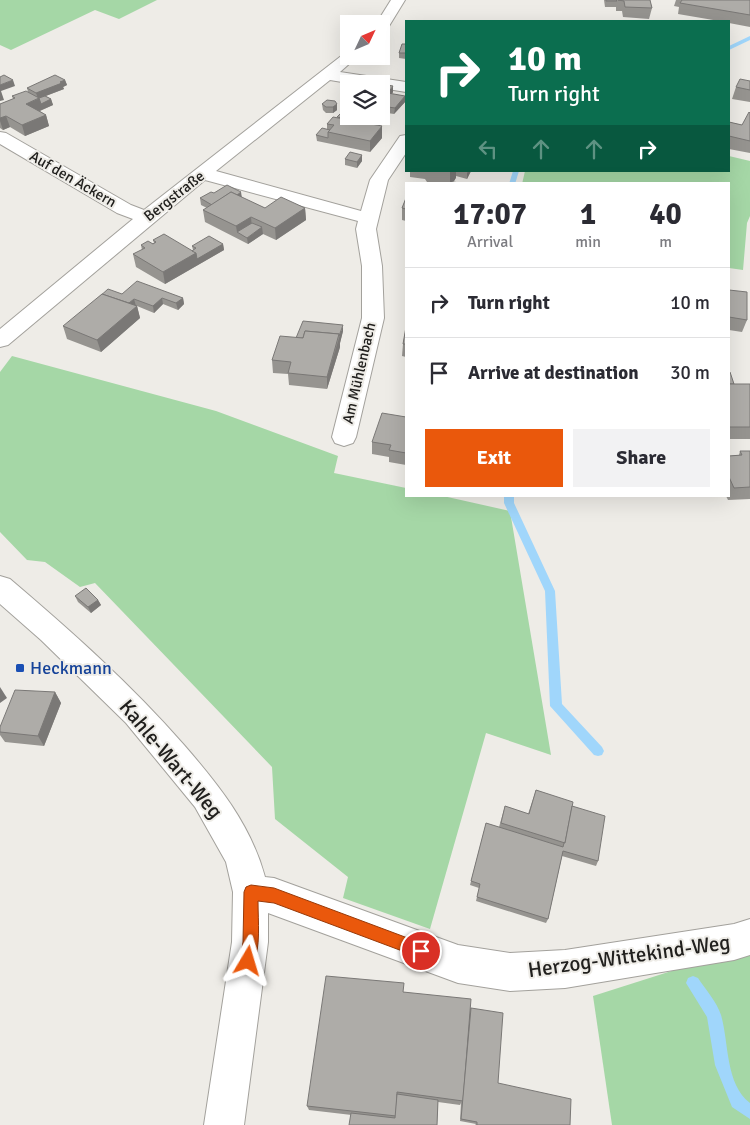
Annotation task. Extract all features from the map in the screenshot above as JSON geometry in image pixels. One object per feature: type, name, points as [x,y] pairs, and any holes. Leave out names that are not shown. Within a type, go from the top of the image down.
[{"type":"street","points":[[389,15],[398,0]]},
{"type":"street","name":"Bergstraße","points":[[0,340],[147,217],[340,65]]},
{"type":"street","points":[[329,75],[405,87]]},
{"type":"street","name":"Auf den Äckern","points":[[0,137],[124,209],[147,217]]},
{"type":"street","name":"Am Mühlenbach","points":[[344,437],[373,318],[372,266],[366,229],[378,180],[405,141]]},
{"type":"street","points":[[202,173],[369,218]]},
{"type":"street","name":"Kahle-Wart-Weg","points":[[0,587],[52,631],[137,712],[207,796],[242,857],[251,892],[250,942],[224,1125]]},
{"type":"street","name":"Herzog-Wittekind-Weg","points":[[251,892],[274,896],[294,905],[458,964],[510,972],[565,969],[734,942],[750,937]]},
{"type":"green space","points":[[0,0],[157,0],[119,19],[95,10],[11,50],[0,45]]},
{"type":"green space","points":[[730,156],[750,161],[750,216],[747,223],[743,270],[730,268],[730,182],[522,182],[525,172],[730,172]]},
{"type":"green space","points":[[12,356],[216,411],[338,456],[334,473],[405,488],[405,497],[447,497],[510,511],[551,755],[486,733],[430,929],[343,898],[348,877],[275,819],[272,767],[95,583],[80,587],[45,562],[27,560],[0,532],[0,372]]},
{"type":"green space","points":[[750,946],[750,1125],[612,1125],[593,996]]},
{"type":"building","points":[[618,0],[650,0],[652,8],[625,7],[624,1]]},
{"type":"building","points":[[682,0],[750,0],[750,15],[680,3]]},
{"type":"building","points":[[402,44],[405,44],[405,53],[399,53]]},
{"type":"building","points":[[4,75],[13,80],[0,85],[0,77]]},
{"type":"building","points":[[55,75],[65,80],[60,82],[62,83],[36,93],[27,88]]},
{"type":"building","points":[[740,79],[750,81],[750,90],[736,87]]},
{"type":"building","points":[[26,91],[39,98],[26,104],[46,115],[22,125],[6,116],[0,118],[0,104],[15,98],[12,96]]},
{"type":"building","points":[[390,93],[405,96],[395,108],[390,107]]},
{"type":"building","points":[[45,96],[51,99],[41,104],[39,98]]},
{"type":"building","points":[[327,100],[335,101],[337,104],[333,107],[326,107],[322,104]]},
{"type":"building","points":[[749,112],[750,141],[730,136],[730,122],[742,125]]},
{"type":"building","points":[[333,117],[340,118],[340,125],[382,126],[370,141],[328,132],[334,125],[327,124]]},
{"type":"building","points":[[322,128],[330,130],[328,138],[316,135]]},
{"type":"building","points":[[350,152],[362,155],[357,162],[345,159]]},
{"type":"building","points":[[227,185],[241,192],[237,195],[231,192],[212,205],[200,198],[211,192],[214,193]]},
{"type":"building","points":[[231,192],[265,208],[281,197],[305,208],[275,228],[251,217],[236,226],[203,210]]},
{"type":"building","points":[[252,223],[262,227],[247,238],[237,232]]},
{"type":"building","points":[[164,234],[196,253],[163,272],[133,254],[145,248],[141,245],[148,241],[153,244],[156,242],[153,240]]},
{"type":"building","points":[[209,236],[223,244],[197,259],[196,253],[192,251],[196,248],[192,246]]},
{"type":"building","points":[[137,281],[183,298],[176,303],[162,298],[153,306],[134,299],[129,303],[102,294],[108,289],[122,294]]},
{"type":"building","points":[[730,290],[747,292],[747,320],[730,317]]},
{"type":"building","points":[[102,294],[137,306],[97,340],[63,326]]},
{"type":"building","points":[[303,321],[343,325],[339,336],[339,334],[305,331],[303,338],[296,338]]},
{"type":"building","points":[[305,331],[339,334],[327,377],[288,373],[291,362],[272,360],[280,336],[303,338]]},
{"type":"building","points":[[730,372],[734,384],[730,384]]},
{"type":"building","points":[[730,384],[750,384],[750,427],[730,427]]},
{"type":"building","points":[[382,413],[405,417],[405,453],[389,450],[391,445],[372,442]]},
{"type":"building","points":[[740,451],[750,451],[750,487],[734,488],[730,479],[730,456],[742,455]]},
{"type":"building","points":[[86,588],[98,600],[88,607],[75,596]]},
{"type":"building","points":[[15,690],[55,692],[38,736],[0,732],[0,727]]},
{"type":"building","points":[[536,790],[573,802],[565,843],[501,823],[505,806],[529,814]]},
{"type":"building","points":[[572,806],[605,816],[598,861],[563,851],[548,919],[477,897],[480,884],[471,881],[486,823],[563,847]]},
{"type":"building","points":[[326,976],[404,983],[403,992],[471,999],[463,1101],[397,1092],[396,1116],[307,1106]]},
{"type":"building","points":[[471,1008],[503,1013],[498,1083],[571,1099],[570,1125],[477,1125],[477,1122],[461,1119]]},
{"type":"building","points":[[397,1094],[438,1100],[437,1125],[349,1125],[351,1113],[395,1118]]},
{"type":"waterway","points":[[730,48],[750,38]]},
{"type":"waterway","points":[[513,182],[516,172]]},
{"type":"waterway","points":[[509,497],[509,503],[550,591],[556,706],[598,751]]},
{"type":"waterway","points":[[693,983],[714,1015],[722,1065],[737,1102],[750,1112]]},
{"type":"place","name":"Heckmann","points":[[20,668]]},
{"type":"route","points":[[248,961],[251,892],[274,896],[421,951]]}]
